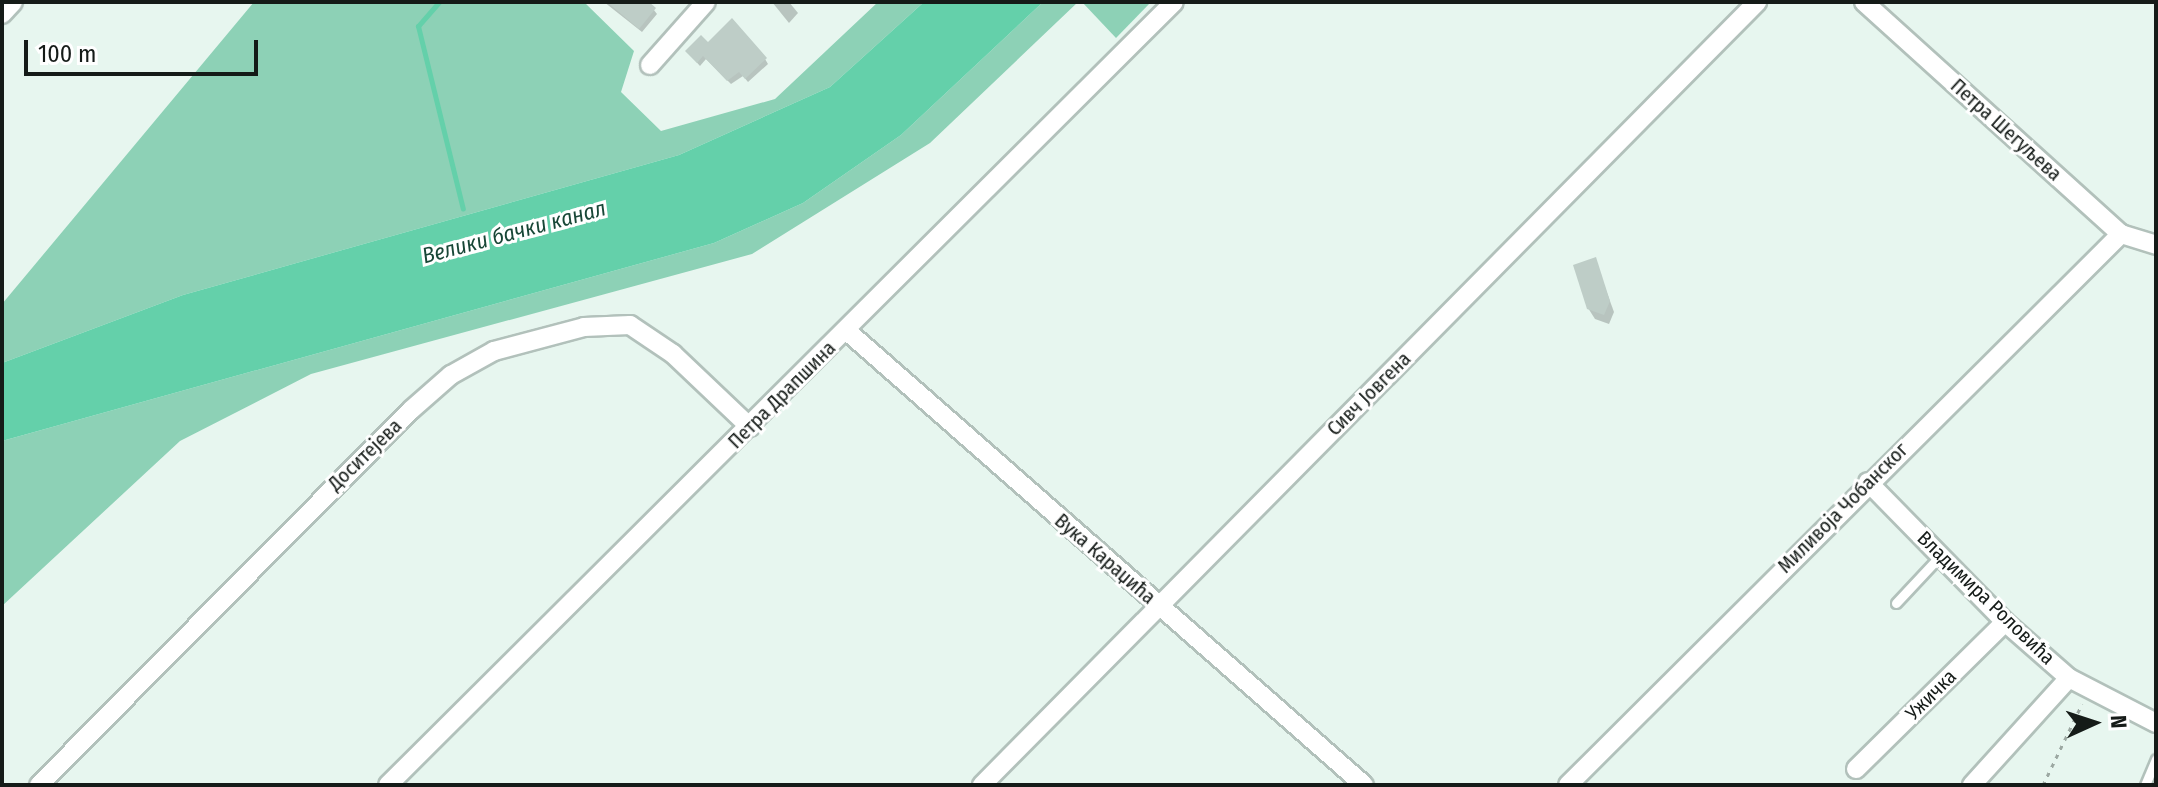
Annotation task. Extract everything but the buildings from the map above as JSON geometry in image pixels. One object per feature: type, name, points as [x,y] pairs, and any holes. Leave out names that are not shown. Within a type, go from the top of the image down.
[{"type":"street","points":[[2,14],[13,2]]},
{"type":"street","points":[[650,65],[706,2]]},
{"type":"street","name":"Петра Драпшина","points":[[388,785],[1174,2]]},
{"type":"street","name":"Сивч Јовгена","points":[[982,785],[1757,2]]},
{"type":"street","name":"Петра Шегуљева","points":[[1864,2],[2121,234],[2156,245]]},
{"type":"street","name":"Миливоја Чобанског","points":[[1568,785],[1868,482],[2121,234]]},
{"type":"street","name":"Доситејева","points":[[39,785],[411,410],[451,375],[494,351],[584,327],[630,325],[673,354],[750,427]]},
{"type":"street","name":"Вука Караџића","points":[[847,331],[1364,785]]},
{"type":"street","name":"Владимира Роловића","points":[[1868,482],[1942,554],[2005,622],[2069,678],[2156,723]]},
{"type":"street","name":"Ужичка","points":[[1856,769],[2005,622]]},
{"type":"street","points":[[1972,785],[2069,678]]},
{"type":"lane","points":[[1896,603],[1942,554]]},
{"type":"lane","points":[[2145,785],[2156,759]]},
{"type":"path","points":[[2043,785],[2089,690]]},
{"type":"shaded area","points":[[254,2],[584,2],[634,51],[621,92],[661,131],[775,99],[878,2],[924,2],[830,87],[679,155],[183,295],[2,363],[2,304]]},
{"type":"shaded area","points":[[1043,2],[1078,2],[930,143],[752,254],[311,374],[180,441],[2,606],[2,441],[714,243],[803,203],[901,135]]},
{"type":"shaded area","points":[[1082,2],[1151,2],[1116,38]]},
{"type":"water","name":"Велики бачки канал","points":[[924,2],[1043,2],[901,135],[803,203],[714,243],[2,441],[2,363],[183,295],[679,155],[830,87]]},
{"type":"waterway","points":[[439,2],[418,26],[463,209]]}]
